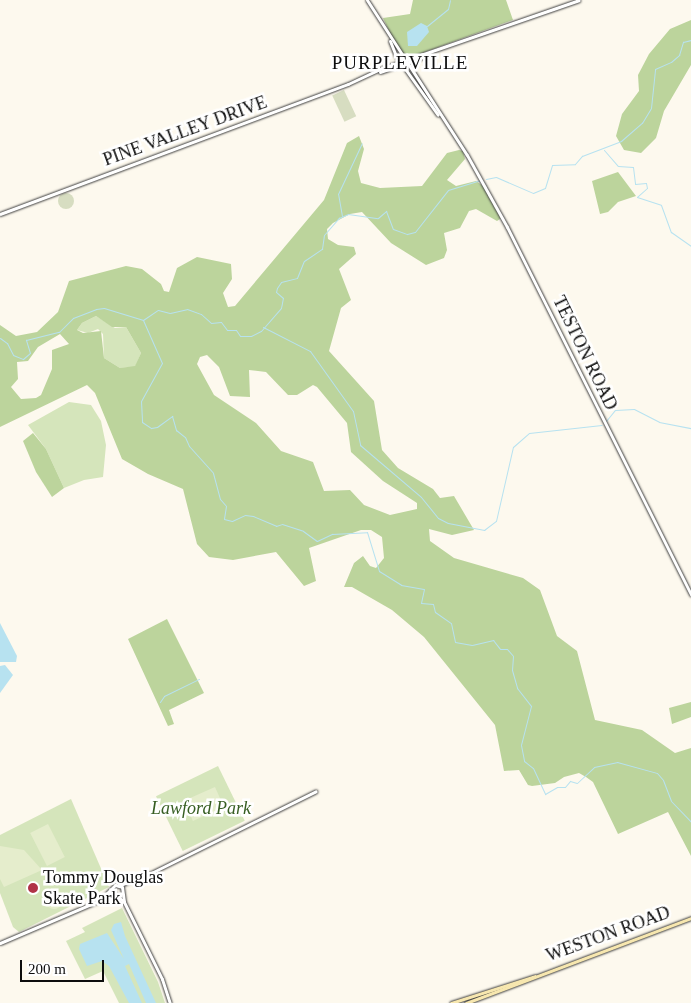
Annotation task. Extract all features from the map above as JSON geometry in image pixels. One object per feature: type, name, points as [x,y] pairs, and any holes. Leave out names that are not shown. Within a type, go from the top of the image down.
[{"type":"main road","name":"WESTON ROAD","points":[[466,1003],[691,918]]},
{"type":"main road","name":"WESTON ROAD","points":[[451,1003],[535,976]]},
{"type":"street","name":"TESTON ROAD","points":[[367,0],[404,63],[449,128],[507,227],[691,595]]},
{"type":"street","name":"PINE VALLEY DRIVE","points":[[0,214],[379,72],[579,0]]},
{"type":"street","points":[[0,943],[34,931],[104,896],[113,888],[131,882],[316,791]]},
{"type":"street","points":[[104,896],[122,891],[131,882]]},
{"type":"street","points":[[120,885],[124,902],[162,978],[170,1003]]},
{"type":"street","points":[[113,888],[124,902]]},
{"type":"green space","points":[[413,0],[506,0],[513,20],[403,60],[383,18],[410,14]]},
{"type":"green space","points":[[691,20],[691,65],[664,111],[656,138],[641,153],[624,150],[616,136],[622,114],[639,91],[638,75],[649,54],[670,29]]},
{"type":"green space","points":[[344,90],[356,116],[344,122],[332,95]]},
{"type":"green space","points":[[359,136],[364,149],[358,171],[361,183],[380,188],[422,186],[447,153],[463,151],[465,159],[447,180],[456,186],[476,181],[486,188],[503,217],[497,221],[476,209],[469,211],[460,228],[444,233],[447,250],[444,258],[426,265],[391,243],[362,212],[350,214],[333,223],[327,229],[328,239],[338,245],[354,247],[356,254],[339,269],[351,300],[341,308],[329,351],[374,401],[382,450],[398,468],[433,489],[440,498],[454,496],[474,530],[452,535],[429,529],[430,541],[454,558],[523,578],[540,590],[557,636],[577,651],[595,720],[642,730],[675,753],[691,748],[691,856],[668,812],[618,834],[593,782],[579,773],[564,777],[555,783],[532,786],[528,785],[519,770],[504,771],[495,725],[424,637],[392,610],[352,587],[344,587],[354,563],[363,556],[370,566],[376,568],[384,558],[382,537],[371,530],[361,530],[309,548],[316,581],[304,586],[276,552],[233,560],[209,557],[197,544],[183,489],[148,474],[122,459],[95,393],[87,385],[0,427],[0,325],[16,336],[37,332],[58,312],[69,281],[126,266],[142,269],[161,284],[164,291],[169,292],[177,268],[197,257],[231,264],[232,279],[223,293],[228,307],[235,306],[324,200],[347,143]],"holes":[[[96,316],[112,327],[126,327],[141,353],[135,366],[120,368],[104,358],[101,331],[83,333],[77,330],[82,323]],[[60,334],[69,344],[52,350],[52,369],[41,395],[36,398],[21,399],[11,387],[18,379],[17,362],[28,361],[38,347]],[[207,355],[219,367],[230,396],[250,397],[249,370],[266,372],[288,395],[297,395],[313,385],[317,387],[347,423],[351,452],[383,481],[417,503],[417,509],[390,515],[364,505],[350,490],[324,491],[313,462],[281,451],[256,423],[214,395],[197,364],[200,357]]]},
{"type":"green space","points":[[618,172],[636,196],[618,202],[608,212],[600,214],[592,181]]},
{"type":"green space","points":[[63,193],[69,193],[74,198],[72,207],[63,209],[58,204],[58,198]]},
{"type":"green space","points":[[96,316],[115,328],[126,327],[141,353],[135,367],[120,368],[104,358],[103,334],[98,329],[88,333],[77,330],[82,323]]},
{"type":"green space","points":[[69,402],[91,405],[101,421],[106,445],[103,477],[84,480],[64,488],[46,449],[28,425]]},
{"type":"green space","points":[[33,433],[46,449],[64,488],[52,497],[36,472],[23,441]]},
{"type":"green space","points":[[167,619],[204,693],[169,710],[174,724],[168,726],[128,639]]},
{"type":"green space","points":[[691,702],[691,717],[672,724],[669,708]]},
{"type":"green space","name":"Lawford Park","points":[[218,766],[245,821],[183,851],[156,796]]},
{"type":"green space","points":[[215,787],[224,807],[193,821],[184,801]]},
{"type":"green space","points":[[71,799],[109,887],[19,932],[13,927],[0,893],[0,835]]},
{"type":"green space","points":[[48,824],[65,857],[47,866],[30,833]]},
{"type":"green space","points":[[0,846],[24,850],[42,870],[4,887],[0,879]]},
{"type":"green space","points":[[54,893],[60,895],[62,901],[60,907],[54,909],[48,907],[46,901],[48,895]]},
{"type":"green space","points":[[122,908],[158,982],[165,1003],[119,1003],[103,971],[85,979],[66,941],[85,932],[82,928]]},
{"type":"water","points":[[421,23],[427,26],[429,32],[417,46],[408,46],[407,32]]},
{"type":"water","points":[[0,623],[17,656],[16,662],[0,662]]},
{"type":"water","points":[[5,665],[13,675],[0,693],[0,666]]},
{"type":"water","points":[[121,922],[125,936],[156,1003],[146,1003],[129,964],[125,966],[142,1003],[129,1003],[109,966],[102,961],[87,966],[79,949],[80,944],[107,933],[124,959],[111,930],[114,924]]},
{"type":"waterway","points":[[427,26],[448,9],[450,0]]},
{"type":"waterway","points":[[486,179],[496,177],[533,193],[545,188],[552,165],[575,164],[582,156],[621,141],[642,123],[651,108],[655,69],[671,62],[679,55],[683,42],[691,40]]},
{"type":"waterway","points":[[342,216],[338,194],[362,143]]},
{"type":"waterway","points":[[604,150],[618,166],[633,167],[635,184],[646,183],[647,188],[637,197],[661,205],[671,232],[691,246]]},
{"type":"waterway","points":[[143,320],[158,310],[170,313],[187,309],[201,314],[211,323],[221,322],[227,330],[236,330],[240,336],[251,336],[261,331],[281,308],[283,298],[276,292],[281,282],[297,278],[304,261],[322,249],[324,235],[339,218],[348,214],[378,218],[386,211],[393,229],[407,234],[415,232],[448,190],[480,180]]},
{"type":"waterway","points":[[0,338],[7,343],[13,355],[23,359],[30,353],[26,340],[59,332],[73,318],[96,309],[104,308],[143,320],[162,363],[141,401],[142,422],[151,428],[157,427],[172,416],[176,430],[185,437],[189,446],[213,473],[220,499],[226,506],[224,519],[232,521],[245,515],[253,516],[276,526],[282,524],[303,531],[317,541],[332,534],[367,532],[379,571],[401,585],[424,589],[421,603],[433,604],[435,612],[451,623],[455,642],[472,645],[493,640],[500,649],[507,649],[513,656],[512,670],[517,688],[531,706],[521,745],[524,761],[533,768],[545,794],[557,787],[565,787],[570,781],[577,783],[594,767],[617,762],[657,773],[663,780],[671,801],[691,822]]},
{"type":"waterway","points":[[263,327],[310,351],[353,411],[360,445],[421,497],[438,518],[448,523],[484,530],[496,521],[513,447],[529,433],[602,425]]},
{"type":"waterway","points":[[606,421],[615,410],[634,409],[659,422],[691,428]]},
{"type":"waterway","points":[[160,702],[164,696],[199,679]]},
{"type":"waterway","points":[[691,771],[691,788]]},
{"type":"waterway","points":[[691,791],[691,797]]},
{"type":"place","name":"Tommy Douglas Skate Park","points":[[33,888]]},
{"type":"district","name":"PURPLEVILLE","points":[[400,63]]}]
